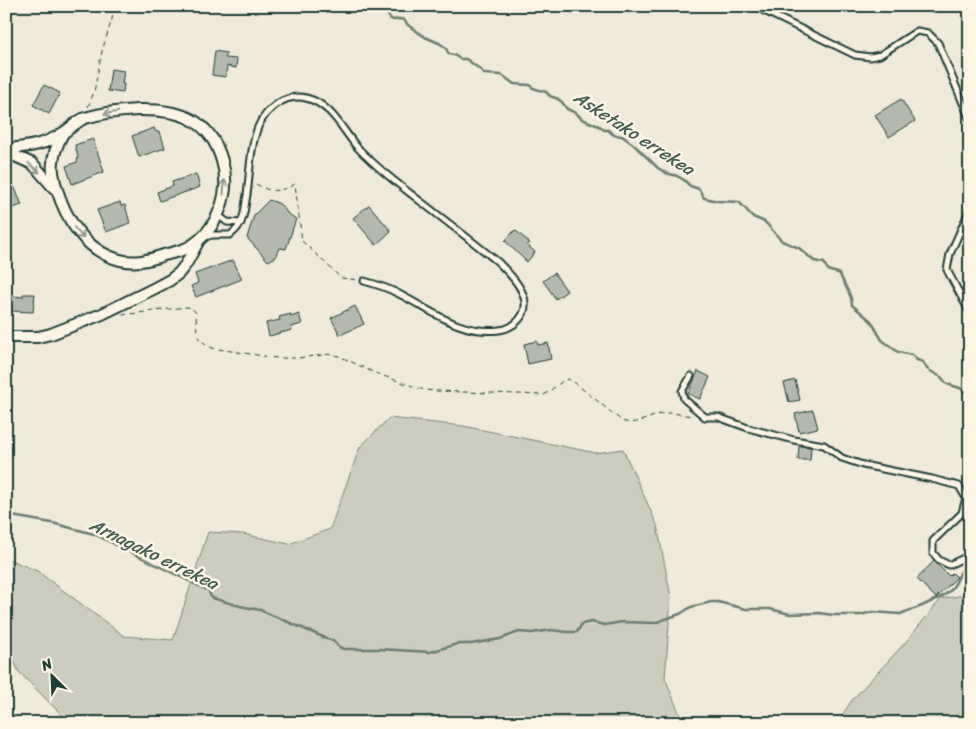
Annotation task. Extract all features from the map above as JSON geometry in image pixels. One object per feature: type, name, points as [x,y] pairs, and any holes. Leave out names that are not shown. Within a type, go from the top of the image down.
[{"type":"street","points":[[6,151],[48,142],[84,119],[117,112],[146,110],[174,112],[194,121],[203,128],[215,144],[223,163],[225,174],[224,192],[218,215],[207,232],[188,247],[137,262],[110,257],[82,237],[63,208],[52,174],[52,161],[63,133]]},
{"type":"street","points":[[6,151],[33,164],[57,191]]},
{"type":"street","points":[[6,337],[38,337],[51,334],[102,314],[170,280],[186,264],[199,239]]},
{"type":"street","points":[[175,252],[180,262],[179,273]]},
{"type":"lane","points":[[754,6],[855,55],[870,57],[880,55],[917,31],[928,33],[938,43],[970,120]]},
{"type":"lane","points":[[199,239],[212,235],[230,235],[241,223],[245,209],[253,145],[259,126],[267,112],[279,103],[291,98],[305,98],[318,103],[330,112],[358,147],[386,174],[498,262],[520,288],[525,302],[524,312],[517,323],[503,330],[489,332],[470,330],[452,323],[395,292],[364,281]]},
{"type":"lane","points":[[970,210],[950,254],[946,270],[970,313]]},
{"type":"lane","points":[[218,215],[228,222],[241,223]]},
{"type":"lane","points":[[691,376],[682,391],[684,400],[706,417],[718,418],[794,440],[824,445],[842,458],[863,465],[922,476],[959,486],[966,498],[962,512],[933,541],[933,553],[939,560],[950,565],[970,555]]},
{"type":"path","points":[[84,119],[94,92],[102,50],[116,6]]},
{"type":"path","points":[[249,176],[266,190],[284,190],[295,184],[302,241],[340,278],[364,281]]},
{"type":"path","points":[[120,315],[186,307],[192,308],[196,313],[200,340],[212,348],[276,358],[298,358],[331,354],[375,373],[424,390],[544,395],[568,379],[627,423],[634,423],[668,413],[706,417]]},
{"type":"shaded area","points":[[389,418],[463,426],[596,453],[623,449],[657,525],[671,597],[665,678],[683,723],[65,723],[61,714],[19,672],[6,645],[6,558],[37,571],[124,636],[173,640],[208,532],[243,534],[289,544],[330,529],[360,447]]},
{"type":"shaded area","points":[[970,594],[970,723],[837,723],[852,700],[905,643],[941,599]]},
{"type":"building","points":[[215,51],[226,53],[225,58],[237,59],[236,68],[227,66],[226,77],[212,75]]},
{"type":"building","points":[[111,69],[124,71],[123,93],[108,91]]},
{"type":"building","points":[[44,85],[60,93],[49,114],[33,105]]},
{"type":"building","points":[[901,99],[915,121],[889,137],[875,115]]},
{"type":"building","points":[[154,128],[156,132],[160,132],[165,148],[139,157],[132,136]]},
{"type":"building","points":[[93,139],[104,172],[72,184],[66,166],[77,162],[78,157],[75,145]]},
{"type":"building","points":[[196,174],[200,187],[160,201],[157,192],[173,186],[172,182]]},
{"type":"building","points":[[13,184],[22,205],[6,210],[6,186]]},
{"type":"building","points":[[269,200],[278,203],[296,219],[286,249],[280,248],[276,257],[268,261],[247,238],[254,215]]},
{"type":"building","points":[[120,202],[121,206],[125,205],[130,223],[106,232],[97,210]]},
{"type":"building","points":[[369,205],[391,231],[376,245],[353,218]]},
{"type":"building","points":[[515,230],[530,243],[527,245],[535,252],[527,262],[505,241]]},
{"type":"building","points":[[233,260],[242,279],[196,297],[191,286],[198,283],[195,274]]},
{"type":"building","points":[[554,273],[567,291],[556,299],[543,281]]},
{"type":"building","points":[[23,294],[35,294],[33,312],[11,311],[11,296],[23,297]]},
{"type":"building","points":[[355,306],[364,324],[340,335],[331,318]]},
{"type":"building","points":[[291,314],[291,317],[299,314],[302,324],[291,327],[292,330],[269,336],[266,323],[280,320],[279,317]]},
{"type":"building","points":[[537,341],[538,345],[548,343],[551,359],[528,364],[524,344]]},
{"type":"building","points":[[698,371],[710,377],[700,399],[688,394]]},
{"type":"building","points":[[795,380],[800,400],[789,402],[784,383]]},
{"type":"building","points":[[813,410],[818,428],[799,432],[795,414]]},
{"type":"building","points":[[799,446],[811,447],[810,460],[798,460]]},
{"type":"building","points":[[934,561],[949,576],[952,573],[957,577],[936,598],[917,579]]},
{"type":"waterway","name":"Asketako errekea","points":[[378,6],[391,19],[404,20],[409,26],[425,37],[445,47],[449,54],[460,59],[466,59],[484,74],[502,75],[514,84],[530,85],[533,88],[546,92],[558,99],[567,109],[576,113],[582,119],[604,130],[608,130],[614,135],[622,136],[658,168],[666,173],[677,176],[690,186],[699,189],[704,198],[739,202],[753,217],[765,222],[782,241],[799,248],[814,261],[824,263],[829,270],[840,274],[849,293],[852,305],[871,321],[882,340],[898,352],[912,355],[917,360],[923,362],[927,369],[941,377],[947,384],[960,388],[970,395]]},
{"type":"waterway","name":"Arnagako errekea","points":[[6,515],[52,523],[94,534],[209,591],[212,598],[260,610],[333,640],[339,647],[344,649],[430,652],[457,644],[471,644],[500,639],[519,632],[532,633],[551,630],[577,632],[582,624],[591,622],[605,625],[622,622],[654,623],[680,614],[691,607],[711,602],[746,609],[770,609],[790,614],[860,615],[873,612],[900,614],[922,606],[951,590],[964,565],[970,561]]},
{"type":"waterway","points":[[967,723],[970,720]]}]
